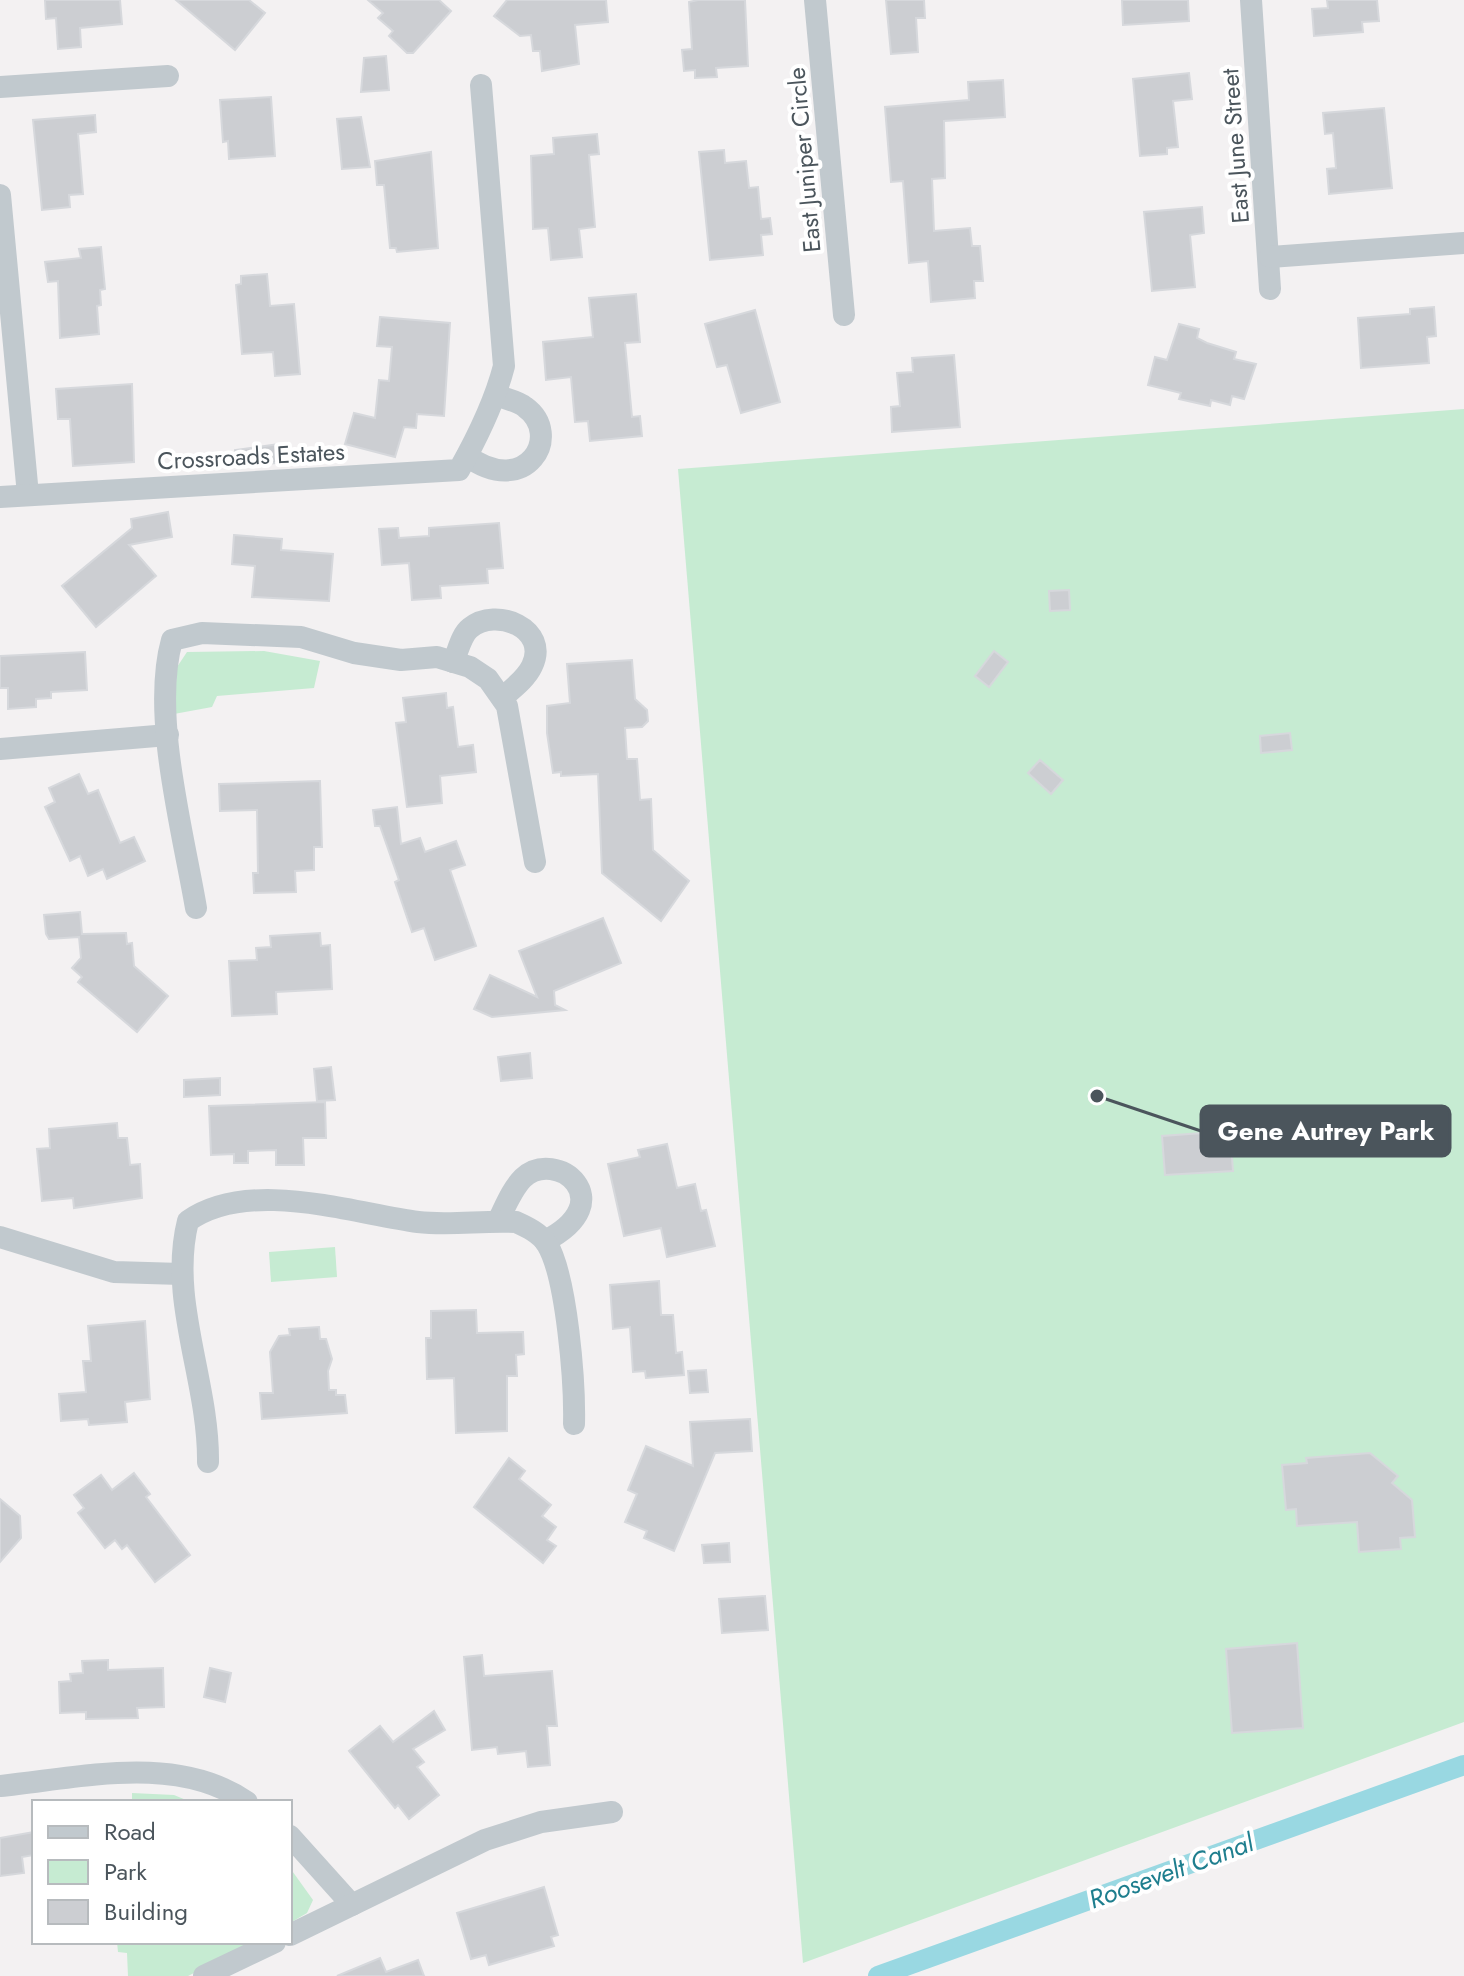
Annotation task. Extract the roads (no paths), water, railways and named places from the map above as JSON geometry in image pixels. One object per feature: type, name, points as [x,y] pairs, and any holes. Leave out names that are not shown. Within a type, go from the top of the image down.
[{"type":"street","name":"East Juniper Circle","points":[[815,0],[844,315]]},
{"type":"street","name":"East June Street","points":[[1251,0],[1270,289]]},
{"type":"street","points":[[0,87],[168,76]]},
{"type":"street","points":[[481,85],[504,366],[496,395],[478,426],[467,456],[492,470],[524,467],[536,457],[540,444],[533,417],[526,407],[496,395]]},
{"type":"street","points":[[0,195],[28,495]]},
{"type":"street","points":[[1270,257],[1464,243]]},
{"type":"street","name":"Crossroads Estates","points":[[0,497],[459,470],[467,456]]},
{"type":"street","points":[[453,662],[467,630],[478,623],[504,618],[518,623],[531,636],[536,653],[532,667],[502,698]]},
{"type":"street","points":[[196,908],[168,735],[165,667],[172,640],[202,633],[301,637],[354,653],[401,660],[437,657],[488,679],[507,706],[535,862]]},
{"type":"street","points":[[0,749],[168,735]]},
{"type":"street","points":[[498,1221],[523,1178],[536,1169],[551,1167],[578,1185],[582,1203],[579,1216],[568,1229],[545,1241]]},
{"type":"street","points":[[208,1462],[209,1426],[181,1274],[188,1221],[212,1207],[301,1202],[419,1222],[516,1222],[545,1241],[555,1268],[575,1374],[574,1424]]},
{"type":"street","points":[[0,1237],[114,1272],[181,1274]]},
{"type":"street","points":[[0,1786],[144,1772],[190,1777],[228,1789],[244,1800]]},
{"type":"street","points":[[292,1934],[485,1840],[541,1822],[612,1812]]},
{"type":"street","points":[[292,1838],[352,1905]]},
{"type":"street","points":[[204,1976],[271,1944]]},
{"type":"waterway","name":"Roosevelt Canal","points":[[878,1976],[1464,1765]]},
{"type":"place","name":"Gene Autrey Park","points":[[1097,1096]]}]
